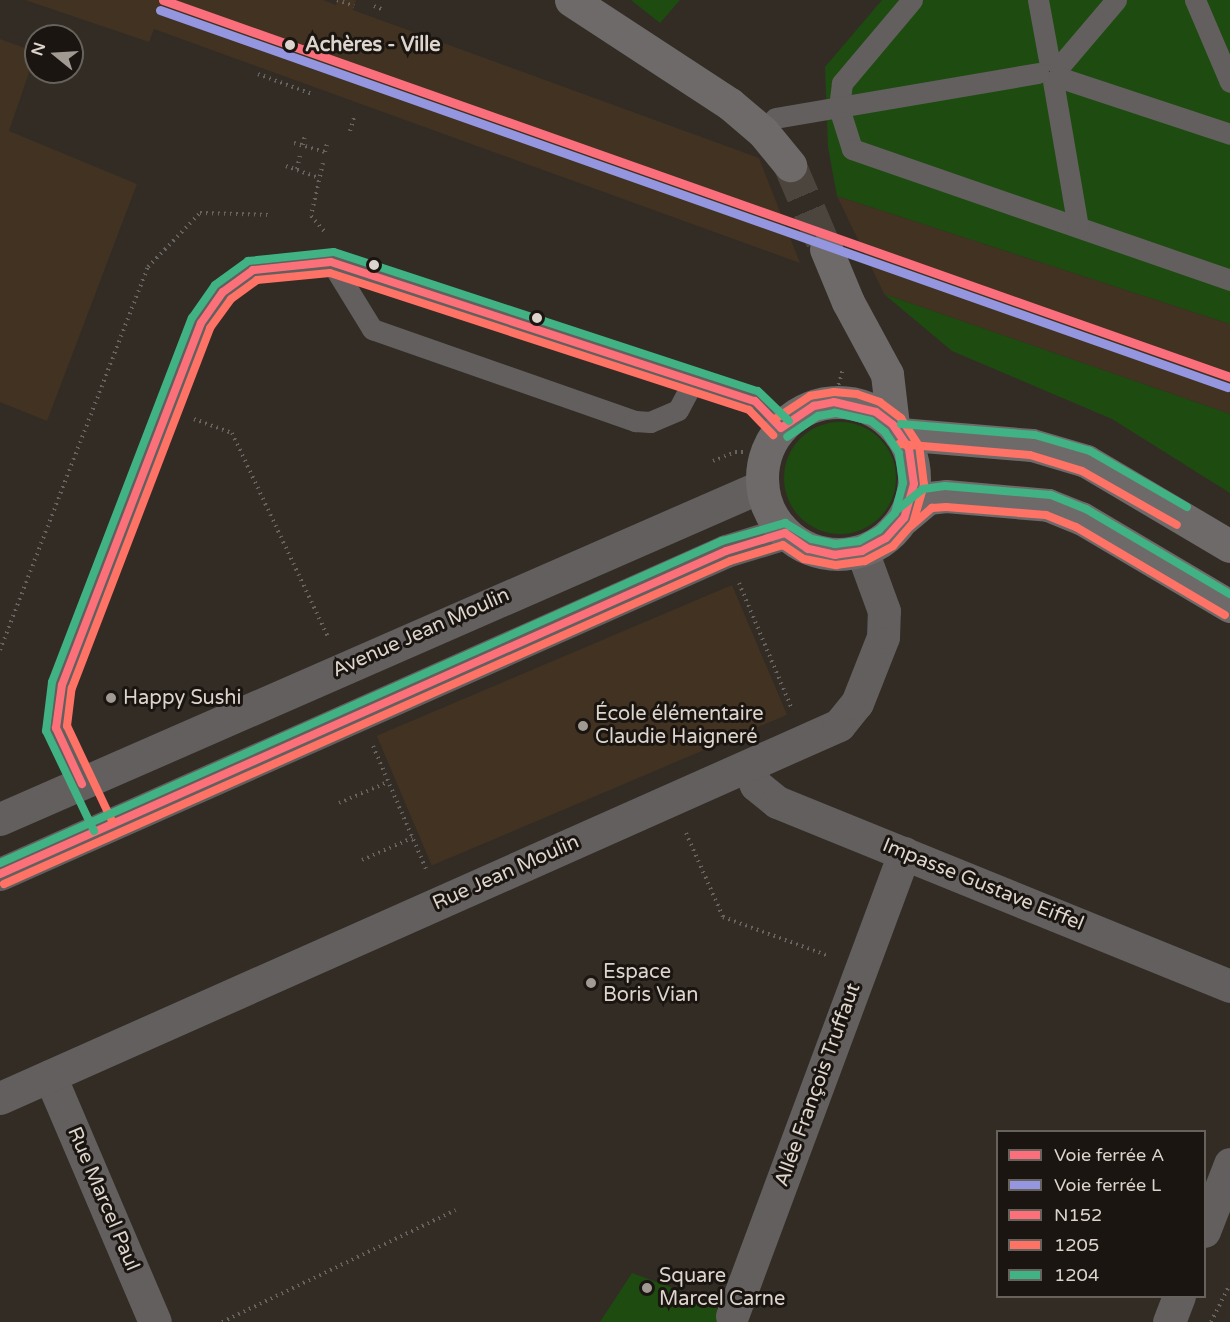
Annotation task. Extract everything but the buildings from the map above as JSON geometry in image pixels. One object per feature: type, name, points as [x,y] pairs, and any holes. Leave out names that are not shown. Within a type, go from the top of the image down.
[{"type":"street","points":[[571,0],[730,104],[763,132],[790,165]]},
{"type":"street","points":[[825,249],[848,302],[887,374],[897,430]]},
{"type":"street","points":[[904,518],[911,502],[914,475],[909,449],[897,430],[876,412],[855,404],[834,402],[814,406],[781,428],[766,453],[762,486],[769,511],[785,533],[808,549],[835,555],[862,551],[886,538],[904,518],[928,498],[946,496],[1048,505],[1081,518],[1230,606]]},
{"type":"street","points":[[897,430],[1032,445],[1086,461],[1230,546]]},
{"type":"street","name":"Avenue Jean Moulin","points":[[0,819],[762,486]]},
{"type":"street","points":[[0,874],[726,551],[785,533]]},
{"type":"street","name":"Rue Jean Moulin","points":[[0,1098],[826,733],[848,717],[857,703],[879,652],[884,611],[862,551]]},
{"type":"street","name":"Impasse Gustave Eiffel","points":[[749,768],[756,785],[777,802],[1230,986]]},
{"type":"street","points":[[82,784],[104,826]]},
{"type":"street","name":"Allée François Truffaut","points":[[732,1316],[904,853]]},
{"type":"street","name":"Rue Marcel Paul","points":[[50,1076],[155,1322]]},
{"type":"street","points":[[1206,1223],[1218,1178]]},
{"type":"street","points":[[1169,1322],[1178,1298]]},
{"type":"lane","points":[[912,0],[842,83],[840,108],[852,148],[1230,280]]},
{"type":"lane","points":[[1038,0],[1078,227]]},
{"type":"lane","points":[[1052,72],[1116,0]]},
{"type":"lane","points":[[1195,0],[1230,82]]},
{"type":"lane","points":[[775,118],[1052,72],[1230,134]]},
{"type":"lane","points":[[331,262],[372,329],[635,421],[650,422],[678,410],[693,382]]},
{"type":"lane","points":[[82,784],[57,728],[62,685],[201,323],[223,292],[253,270],[331,262],[755,401],[781,428]]},
{"type":"path","points":[[337,0],[354,6]]},
{"type":"path","points":[[374,6],[381,9]]},
{"type":"path","points":[[258,74],[312,94]]},
{"type":"path","points":[[350,131],[354,118]]},
{"type":"path","points":[[303,146],[305,135]]},
{"type":"path","points":[[294,143],[325,152],[327,143]]},
{"type":"path","points":[[297,170],[300,155]]},
{"type":"path","points":[[311,216],[323,163]]},
{"type":"path","points":[[286,166],[319,178]]},
{"type":"path","points":[[0,650],[148,267],[200,213],[270,215]]},
{"type":"path","points":[[168,409],[232,433],[331,643]]},
{"type":"path","points":[[736,576],[795,717]]},
{"type":"path","points":[[369,735],[440,902]]},
{"type":"path","points":[[339,803],[388,782]]},
{"type":"path","points":[[685,831],[723,917],[861,967]]},
{"type":"path","points":[[362,860],[412,838]]},
{"type":"path","points":[[222,1322],[456,1210]]},
{"type":"path","points":[[1211,1322],[1230,1284]]},
{"type":"shaded area","points":[[25,0],[323,0],[336,5],[338,0],[356,0],[353,10],[759,158],[800,263],[154,29],[149,42]]},
{"type":"shaded area","points":[[0,39],[24,48],[25,84],[9,131],[137,184],[47,421],[0,402]]},
{"type":"shaded area","points":[[837,196],[1230,324],[1230,414],[884,294]]},
{"type":"shaded area","name":"École élémentaire Claudie Haigneré","points":[[732,585],[787,715],[432,866],[377,736]]},
{"type":"green space","points":[[631,0],[680,0],[660,23]]},
{"type":"green space","points":[[882,0],[1230,0],[1230,324],[837,196],[828,147],[825,67]]},
{"type":"green space","points":[[884,294],[1230,414],[1230,493],[1112,419],[952,351]]},
{"type":"green space","points":[[840,422],[861,426],[880,438],[892,457],[896,478],[892,499],[880,518],[861,530],[840,534],[819,530],[800,518],[788,499],[784,478],[788,457],[800,438],[819,426]]},
{"type":"green space","name":"Square Marcel Carne","points":[[632,1273],[714,1303],[725,1322],[600,1322]]},
{"type":"tunnel","points":[[790,165],[826,249]]},
{"type":"rail line","name":"A","points":[[163,0],[1230,377]]},
{"type":"rail line","name":"L","points":[[160,10],[1227,387]]},
{"type":"transit line","name":"1204","points":[[94,831],[46,731],[52,682],[192,318],[215,285],[248,261],[334,252],[758,391],[789,421]]},
{"type":"transit line","name":"N152","points":[[82,784],[56,728],[62,685],[201,323],[223,292],[253,270],[331,262],[755,401],[781,428]]},
{"type":"transit line","name":"1205","points":[[112,821],[67,726],[72,688],[210,328],[231,299],[257,280],[330,273],[749,410],[773,435]]},
{"type":"transit line","name":"1205","points":[[4,884],[730,561],[783,545],[804,559],[836,565],[865,561],[893,546],[913,523],[924,485],[919,446],[901,418],[880,402],[857,394],[834,392],[810,396],[775,419]]},
{"type":"transit line","name":"N152","points":[[781,428],[814,406],[834,402],[876,412],[893,425],[909,449],[914,484],[904,518],[886,538],[862,551],[835,555],[808,549],[785,533]]},
{"type":"transit line","name":"1204","points":[[0,863],[722,541],[785,523],[812,539],[835,544],[859,541],[879,530],[895,513],[903,483],[899,453],[885,432],[871,421],[835,413],[818,416],[787,437]]},
{"type":"transit line","name":"1204","points":[[901,424],[1035,435],[1090,451],[1187,507]]},
{"type":"transit line","name":"1205","points":[[899,444],[1030,455],[1082,471],[1177,525]]},
{"type":"transit line","name":"1204","points":[[897,510],[923,489],[945,486],[1051,495],[1086,509],[1230,594]]},
{"type":"transit line","name":"1205","points":[[911,526],[932,508],[946,507],[1046,515],[1076,527],[1225,615]]},
{"type":"transit line","name":"N152","points":[[0,874],[726,551],[785,533]]},
{"type":"place","name":"Achères - Ville","points":[[290,45]]},
{"type":"place","name":"Happy Sushi","points":[[111,698]]},
{"type":"place","name":"École élémentaire Claudie Haigneré","points":[[583,726]]},
{"type":"place","name":"Espace Boris Vian","points":[[591,983]]},
{"type":"place","name":"Square Marcel Carne","points":[[647,1288]]}]
